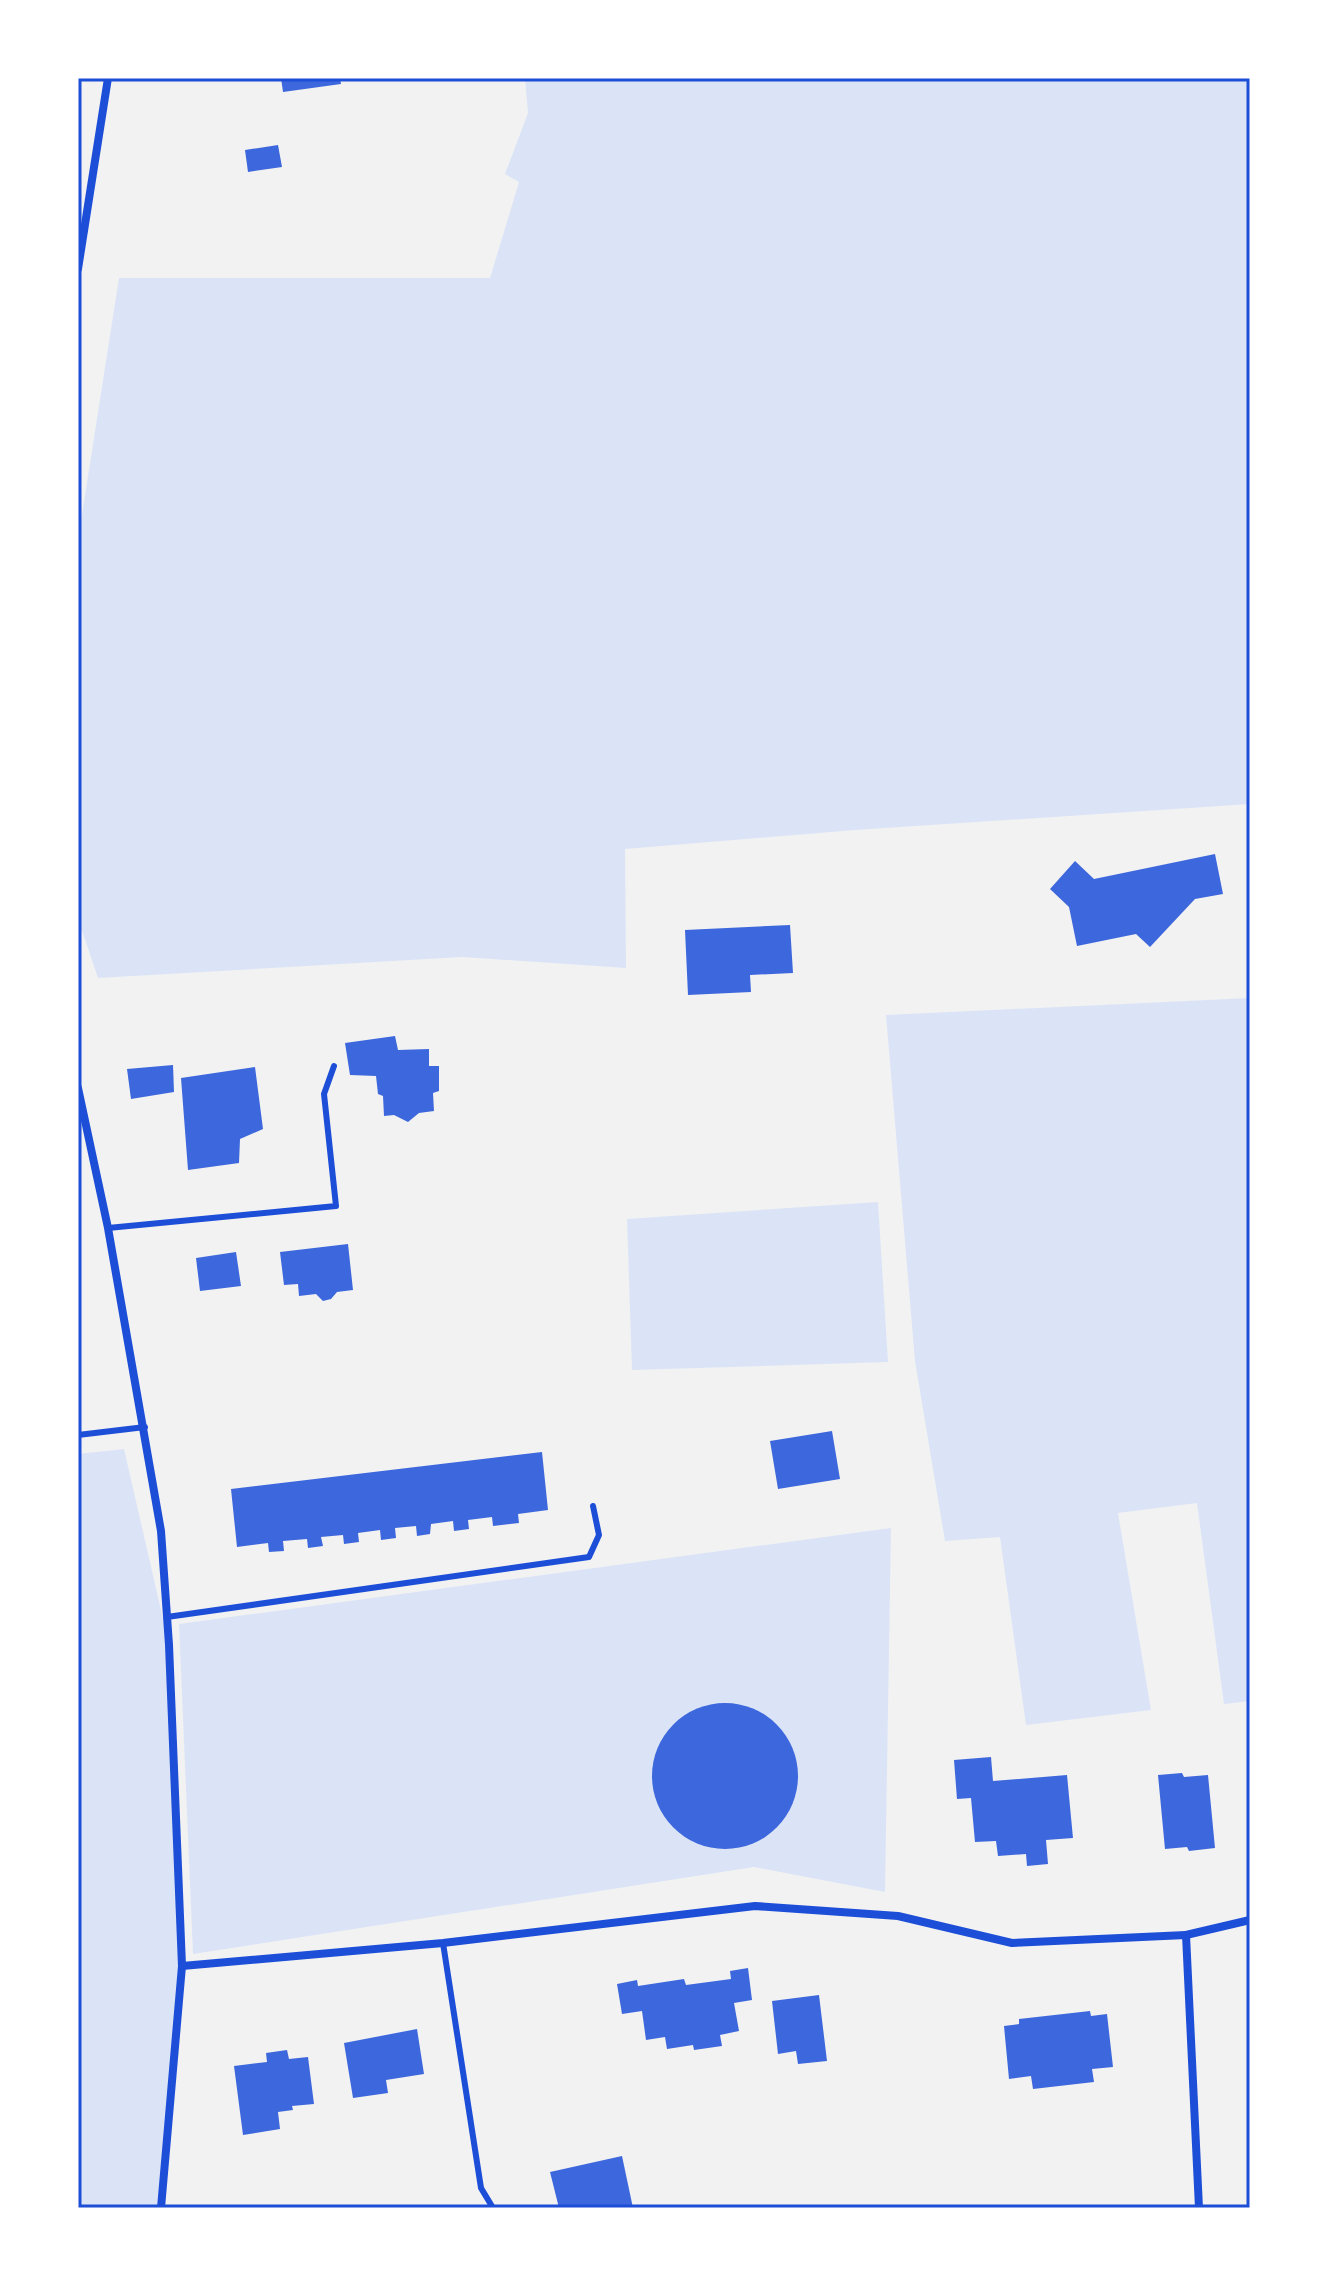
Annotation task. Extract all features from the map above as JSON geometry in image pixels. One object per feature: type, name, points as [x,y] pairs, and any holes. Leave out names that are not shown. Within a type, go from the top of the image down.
[{"type":"street","points":[[78,269],[108,78]]},
{"type":"street","points":[[78,1088],[108,1228],[161,1531],[182,1966],[161,2208]]},
{"type":"street","points":[[182,1966],[443,1943],[755,1906],[898,1916],[1012,1943],[1186,1935],[1250,1920]]},
{"type":"street","points":[[1186,1935],[1199,2208]]},
{"type":"lane","points":[[108,1228],[336,1206],[324,1094],[334,1066]]},
{"type":"lane","points":[[78,1435],[145,1427]]},
{"type":"lane","points":[[167,1617],[589,1557],[599,1535],[593,1506]]},
{"type":"lane","points":[[443,1943],[481,2188],[493,2208]]},
{"type":"shaded area","points":[[525,78],[1250,78],[1250,804],[855,830],[625,849],[626,968],[462,957],[98,978],[78,919],[78,540],[119,278],[490,278],[519,182],[505,174],[528,113]]},
{"type":"shaded area","points":[[1250,998],[1250,1701],[1224,1704],[1197,1503],[1118,1513],[1151,1710],[1026,1725],[1000,1537],[945,1541],[915,1361],[886,1015]]},
{"type":"shaded area","points":[[878,1202],[888,1362],[632,1370],[627,1219]]},
{"type":"shaded area","points":[[124,1449],[169,1645],[182,1966],[161,2208],[78,2208],[78,1454]]},
{"type":"shaded area","points":[[891,1528],[885,1892],[754,1867],[193,1954],[179,1624]]},
{"type":"building","points":[[281,78],[340,78],[341,84],[283,92]]},
{"type":"building","points":[[278,145],[282,167],[248,172],[245,150]]},
{"type":"building","points":[[1215,854],[1223,894],[1195,899],[1150,947],[1136,934],[1077,946],[1069,907],[1050,889],[1075,861],[1094,879]]},
{"type":"building","points":[[790,925],[793,973],[750,975],[751,992],[688,995],[685,930]]},
{"type":"building","points":[[395,1036],[398,1050],[429,1049],[429,1066],[439,1066],[439,1091],[433,1093],[434,1111],[419,1113],[408,1122],[394,1115],[384,1116],[383,1096],[378,1094],[376,1076],[350,1075],[345,1043]]},
{"type":"building","points":[[173,1065],[174,1092],[131,1099],[127,1069]]},
{"type":"building","points":[[255,1067],[263,1129],[240,1139],[239,1163],[188,1170],[181,1078]]},
{"type":"building","points":[[348,1244],[353,1290],[337,1292],[331,1299],[323,1301],[316,1294],[299,1296],[298,1284],[284,1285],[280,1252]]},
{"type":"building","points":[[236,1252],[241,1286],[200,1291],[196,1258]]},
{"type":"building","points":[[832,1431],[840,1479],[778,1489],[770,1441]]},
{"type":"building","points":[[542,1452],[548,1510],[518,1514],[519,1523],[493,1526],[492,1517],[468,1520],[469,1529],[454,1531],[453,1521],[431,1524],[430,1534],[417,1536],[416,1526],[395,1528],[396,1538],[381,1540],[380,1530],[358,1533],[359,1542],[344,1544],[343,1535],[321,1537],[323,1546],[308,1548],[307,1539],[283,1541],[284,1551],[269,1552],[268,1543],[237,1547],[231,1489]]},
{"type":"building","points":[[725,1703],[753,1709],[776,1725],[792,1748],[798,1776],[792,1804],[776,1827],[753,1843],[725,1849],[697,1843],[674,1827],[658,1804],[652,1776],[658,1748],[674,1725],[697,1709]]},
{"type":"building","points":[[991,1757],[993,1781],[1067,1775],[1073,1838],[1046,1840],[1048,1864],[1027,1866],[1026,1854],[998,1856],[996,1841],[975,1842],[971,1798],[957,1799],[954,1760]]},
{"type":"building","points":[[1182,1773],[1184,1777],[1208,1775],[1215,1848],[1189,1851],[1187,1847],[1165,1849],[1158,1775]]},
{"type":"building","points":[[748,1968],[752,2000],[734,2003],[739,2031],[720,2035],[722,2046],[694,2050],[693,2045],[667,2049],[665,2037],[646,2040],[642,2011],[622,2014],[617,1984],[637,1980],[638,1986],[684,1979],[686,1985],[731,1979],[730,1971]]},
{"type":"building","points":[[819,1995],[827,2061],[798,2064],[796,2051],[778,2054],[772,2001]]},
{"type":"building","points":[[1090,2011],[1091,2016],[1107,2014],[1113,2067],[1092,2069],[1094,2082],[1033,2089],[1031,2076],[1009,2079],[1004,2026],[1019,2024],[1019,2019]]},
{"type":"building","points":[[417,2029],[424,2074],[386,2080],[388,2093],[353,2098],[344,2043]]},
{"type":"building","points":[[287,2050],[289,2059],[308,2057],[314,2104],[292,2106],[293,2110],[278,2112],[280,2129],[243,2135],[234,2066],[267,2062],[266,2053]]},
{"type":"building","points":[[622,2156],[633,2208],[559,2208],[550,2172]]}]
